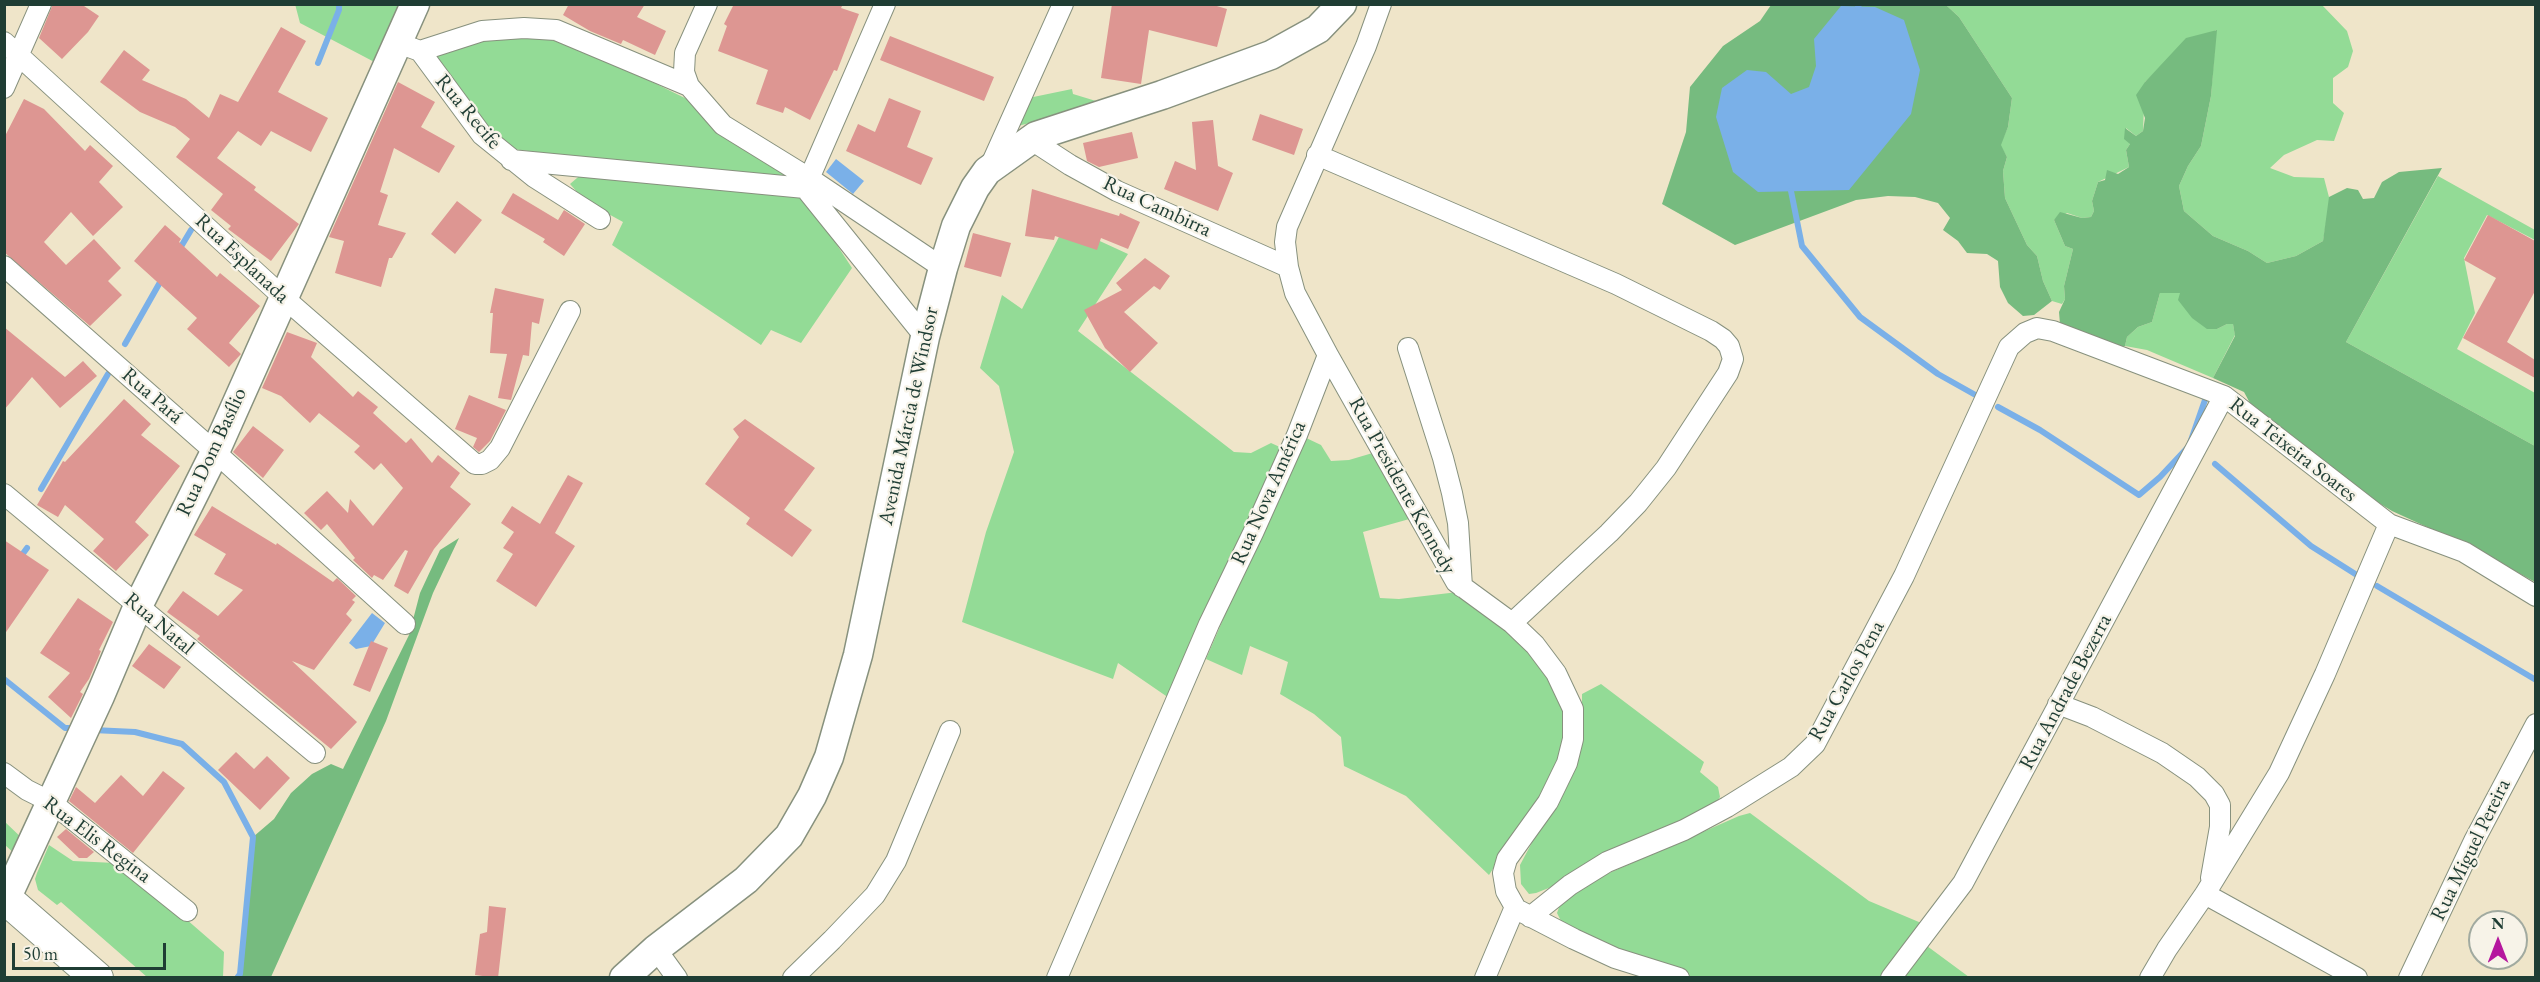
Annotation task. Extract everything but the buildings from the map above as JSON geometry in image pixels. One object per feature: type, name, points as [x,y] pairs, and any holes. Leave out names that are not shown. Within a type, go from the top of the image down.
[{"type":"main road","points":[[5,898],[97,978]]},
{"type":"street","points":[[4,88],[21,56],[41,4]]},
{"type":"street","points":[[707,4],[685,53],[684,72],[689,86],[723,125],[807,183],[943,268]]},
{"type":"street","points":[[807,183],[885,4]]},
{"type":"street","points":[[987,171],[1063,4]]},
{"type":"street","name":"Avenida Márcia de Windsor","points":[[624,978],[656,949],[753,873],[789,836],[816,786],[829,757],[858,655],[924,338],[943,268],[956,226],[975,188],[987,171],[1030,139],[1271,56],[1318,29],[1342,4]]},
{"type":"street","points":[[1328,355],[1295,294],[1285,242],[1287,227],[1366,46],[1381,4]]},
{"type":"street","points":[[410,25],[482,31],[524,28],[556,30],[689,86]]},
{"type":"street","name":"Rua Recife","points":[[410,25],[482,135],[511,160],[600,219]]},
{"type":"street","name":"Rua Dom Basílio","points":[[5,898],[100,696],[138,606],[215,452],[283,297],[410,25]]},
{"type":"street","name":"Rua Esplanada","points":[[4,42],[283,297],[475,464],[482,464],[490,460],[500,448],[570,311]]},
{"type":"street","name":"Rua Cambirra","points":[[1030,139],[1117,191],[1288,267]]},
{"type":"street","points":[[1317,155],[1616,284],[1711,331],[1729,346],[1733,359],[1728,373],[1666,468],[1638,503],[1609,533],[1512,623]]},
{"type":"street","points":[[511,160],[807,183],[924,338]]},
{"type":"street","name":"Rua Pará","points":[[4,267],[215,452],[405,624]]},
{"type":"street","name":"Rua Teixeira Soares","points":[[2009,347],[2025,333],[2037,328],[2052,331],[2224,396],[2389,524],[2463,552],[2535,596]]},
{"type":"street","name":"Rua Carlos Pena","points":[[1522,912],[1607,862],[1684,830],[1727,807],[1791,766],[1815,744],[1904,576],[2009,347]]},
{"type":"street","points":[[1408,348],[1452,493],[1458,523],[1462,588]]},
{"type":"street","name":"Rua Presidente Kennedy","points":[[1328,355],[1456,582],[1512,623],[1535,645],[1556,673],[1573,709],[1573,739],[1567,764],[1548,802],[1507,859],[1503,873],[1506,891],[1522,912]]},
{"type":"street","name":"Rua Nova América","points":[[1057,978],[1157,741],[1297,435],[1328,355]]},
{"type":"street","name":"Rua Andrade Bezerra","points":[[1890,978],[1964,882],[2224,396]]},
{"type":"street","name":"Rua Natal","points":[[4,494],[315,753]]},
{"type":"street","points":[[2150,978],[2252,820],[2298,736],[2389,524]]},
{"type":"street","points":[[2058,704],[2092,717],[2162,753],[2197,777],[2214,794],[2220,805],[2220,826],[2207,891]]},
{"type":"street","name":"Rua Miguel Pereira","points":[[2409,978],[2474,841],[2535,724]]},
{"type":"street","points":[[793,978],[874,896],[896,861],[950,731]]},
{"type":"street","name":"Rua Elis Regina","points":[[4,773],[27,790],[51,802],[187,911]]},
{"type":"street","points":[[2207,891],[2357,978]]},
{"type":"street","points":[[1485,978],[1522,912],[1615,958],[1679,978]]},
{"type":"street","points":[[656,949],[677,978]]},
{"type":"green space","points":[[295,4],[398,5],[403,14],[382,66],[300,23]]},
{"type":"green space","points":[[1771,5],[1946,5],[1959,17],[2012,98],[2008,127],[2001,145],[2007,157],[2003,171],[2005,198],[2027,245],[2037,256],[2043,281],[2052,301],[2034,315],[2023,316],[2008,303],[2000,287],[1998,261],[1987,254],[1967,253],[1958,241],[1943,230],[1950,218],[1938,203],[1915,197],[1888,196],[1856,200],[1735,245],[1662,204],[1686,132],[1690,87],[1723,46],[1760,21]]},
{"type":"green space","points":[[1946,5],[2322,5],[2347,31],[2353,51],[2348,67],[2333,78],[2333,103],[2344,113],[2334,141],[2317,140],[2284,155],[2270,168],[2294,177],[2324,178],[2330,201],[2323,241],[2296,256],[2267,263],[2248,251],[2213,236],[2184,211],[2179,186],[2201,146],[2211,96],[2216,30],[2160,68],[2145,82],[2143,131],[2136,136],[2126,128],[2130,144],[2126,150],[2129,167],[2098,182],[2092,201],[2094,211],[2091,217],[2082,218],[2067,213],[2054,220],[2065,246],[2073,249],[2064,286],[2065,299],[2062,304],[2052,301],[2043,281],[2037,256],[2027,245],[2005,198],[2003,171],[2007,157],[2000,145],[2008,127],[2012,98],[1959,17]]},
{"type":"green space","points":[[2217,30],[2211,96],[2201,146],[2179,186],[2184,211],[2213,236],[2248,251],[2267,263],[2296,256],[2323,241],[2329,197],[2347,188],[2358,190],[2363,199],[2374,198],[2382,182],[2399,172],[2442,168],[2346,342],[2535,446],[2535,582],[2475,549],[2392,511],[2366,495],[2251,405],[2244,392],[2213,378],[2235,336],[2233,324],[2217,329],[2207,329],[2192,318],[2178,300],[2180,293],[2160,293],[2152,322],[2138,327],[2127,337],[2125,346],[2115,349],[2060,324],[2059,312],[2065,299],[2064,286],[2073,249],[2065,246],[2054,220],[2060,212],[2082,218],[2091,217],[2094,211],[2092,201],[2098,182],[2105,180],[2107,170],[2118,174],[2129,167],[2126,150],[2130,144],[2124,139],[2125,128],[2136,136],[2143,131],[2145,118],[2136,95],[2145,82],[2186,38]]},
{"type":"green space","points":[[542,37],[593,53],[691,101],[797,184],[512,149],[479,120],[426,55],[489,40]]},
{"type":"green space","points":[[1072,89],[1073,94],[1096,101],[1097,105],[1003,130],[1014,101]]},
{"type":"green space","points":[[584,172],[805,196],[852,268],[801,343],[771,330],[761,345],[612,245],[623,222],[585,201],[570,184]]},
{"type":"green space","points":[[2438,176],[2535,230],[2535,240],[2487,215],[2464,258],[2475,313],[2457,349],[2535,393],[2535,446],[2346,342]]},
{"type":"green space","points":[[1065,225],[1128,254],[1078,331],[1234,452],[1251,453],[1271,443],[1282,448],[1169,698],[1118,663],[1113,679],[962,622],[986,532],[1014,452],[999,386],[980,368],[1002,295],[1022,309]]},
{"type":"green space","points":[[2160,293],[2180,293],[2217,329],[2233,324],[2235,335],[2213,378],[2147,350],[2125,346],[2127,337],[2138,327],[2152,322]]},
{"type":"green space","points":[[1302,436],[1321,445],[1331,461],[1349,460],[1376,452],[1413,518],[1363,532],[1380,598],[1399,599],[1458,592],[1534,653],[1567,708],[1567,754],[1489,875],[1406,796],[1344,766],[1341,737],[1314,714],[1280,694],[1288,662],[1250,646],[1242,675],[1206,659]]},
{"type":"green space","points":[[459,538],[433,593],[386,721],[271,977],[237,978],[240,974],[253,837],[274,819],[291,793],[312,774],[331,764],[343,769],[409,635],[420,593],[440,550]]},
{"type":"green space","points":[[1601,684],[1704,762],[1700,772],[1718,787],[1720,797],[1714,806],[1564,882],[1529,894],[1521,884],[1520,865],[1568,775],[1582,713],[1582,694]]},
{"type":"green space","points":[[1750,813],[1869,901],[1926,925],[1886,977],[1688,978],[1569,930],[1561,921],[1557,913],[1561,902],[1582,885]]},
{"type":"green space","points":[[4,821],[26,842],[16,855],[5,845]]},
{"type":"green space","points":[[49,845],[73,861],[115,863],[224,952],[223,977],[147,977],[61,902],[57,905],[38,890],[35,879]]},
{"type":"green space","points":[[1927,946],[1969,977],[1897,978]]},
{"type":"water","points":[[1841,6],[1875,7],[1904,20],[1920,70],[1911,114],[1849,190],[1758,192],[1733,172],[1716,117],[1722,88],[1747,70],[1766,72],[1791,94],[1809,87],[1816,66],[1814,39]]},
{"type":"water","points":[[836,159],[864,181],[853,194],[826,172]]},
{"type":"water","points":[[372,613],[385,623],[371,646],[356,649],[349,643]]},
{"type":"waterway","points":[[318,63],[339,10],[339,4]]},
{"type":"waterway","points":[[1857,4],[1859,8]]},
{"type":"waterway","points":[[1791,191],[1802,246],[1860,317],[1938,374],[1979,397]]},
{"type":"waterway","points":[[179,250],[191,230]]},
{"type":"waterway","points":[[125,344],[163,277]]},
{"type":"waterway","points":[[41,489],[108,374]]},
{"type":"waterway","points":[[1998,407],[2040,430],[2139,495],[2160,477],[2189,446],[2205,400]]},
{"type":"waterway","points":[[2215,464],[2311,546],[2360,577]]},
{"type":"waterway","points":[[19,559],[27,548]]},
{"type":"waterway","points":[[2377,586],[2536,680]]},
{"type":"waterway","points":[[4,679],[65,728],[77,728]]},
{"type":"waterway","points":[[93,730],[135,732],[182,744],[224,782],[253,837],[240,974],[237,978]]}]
